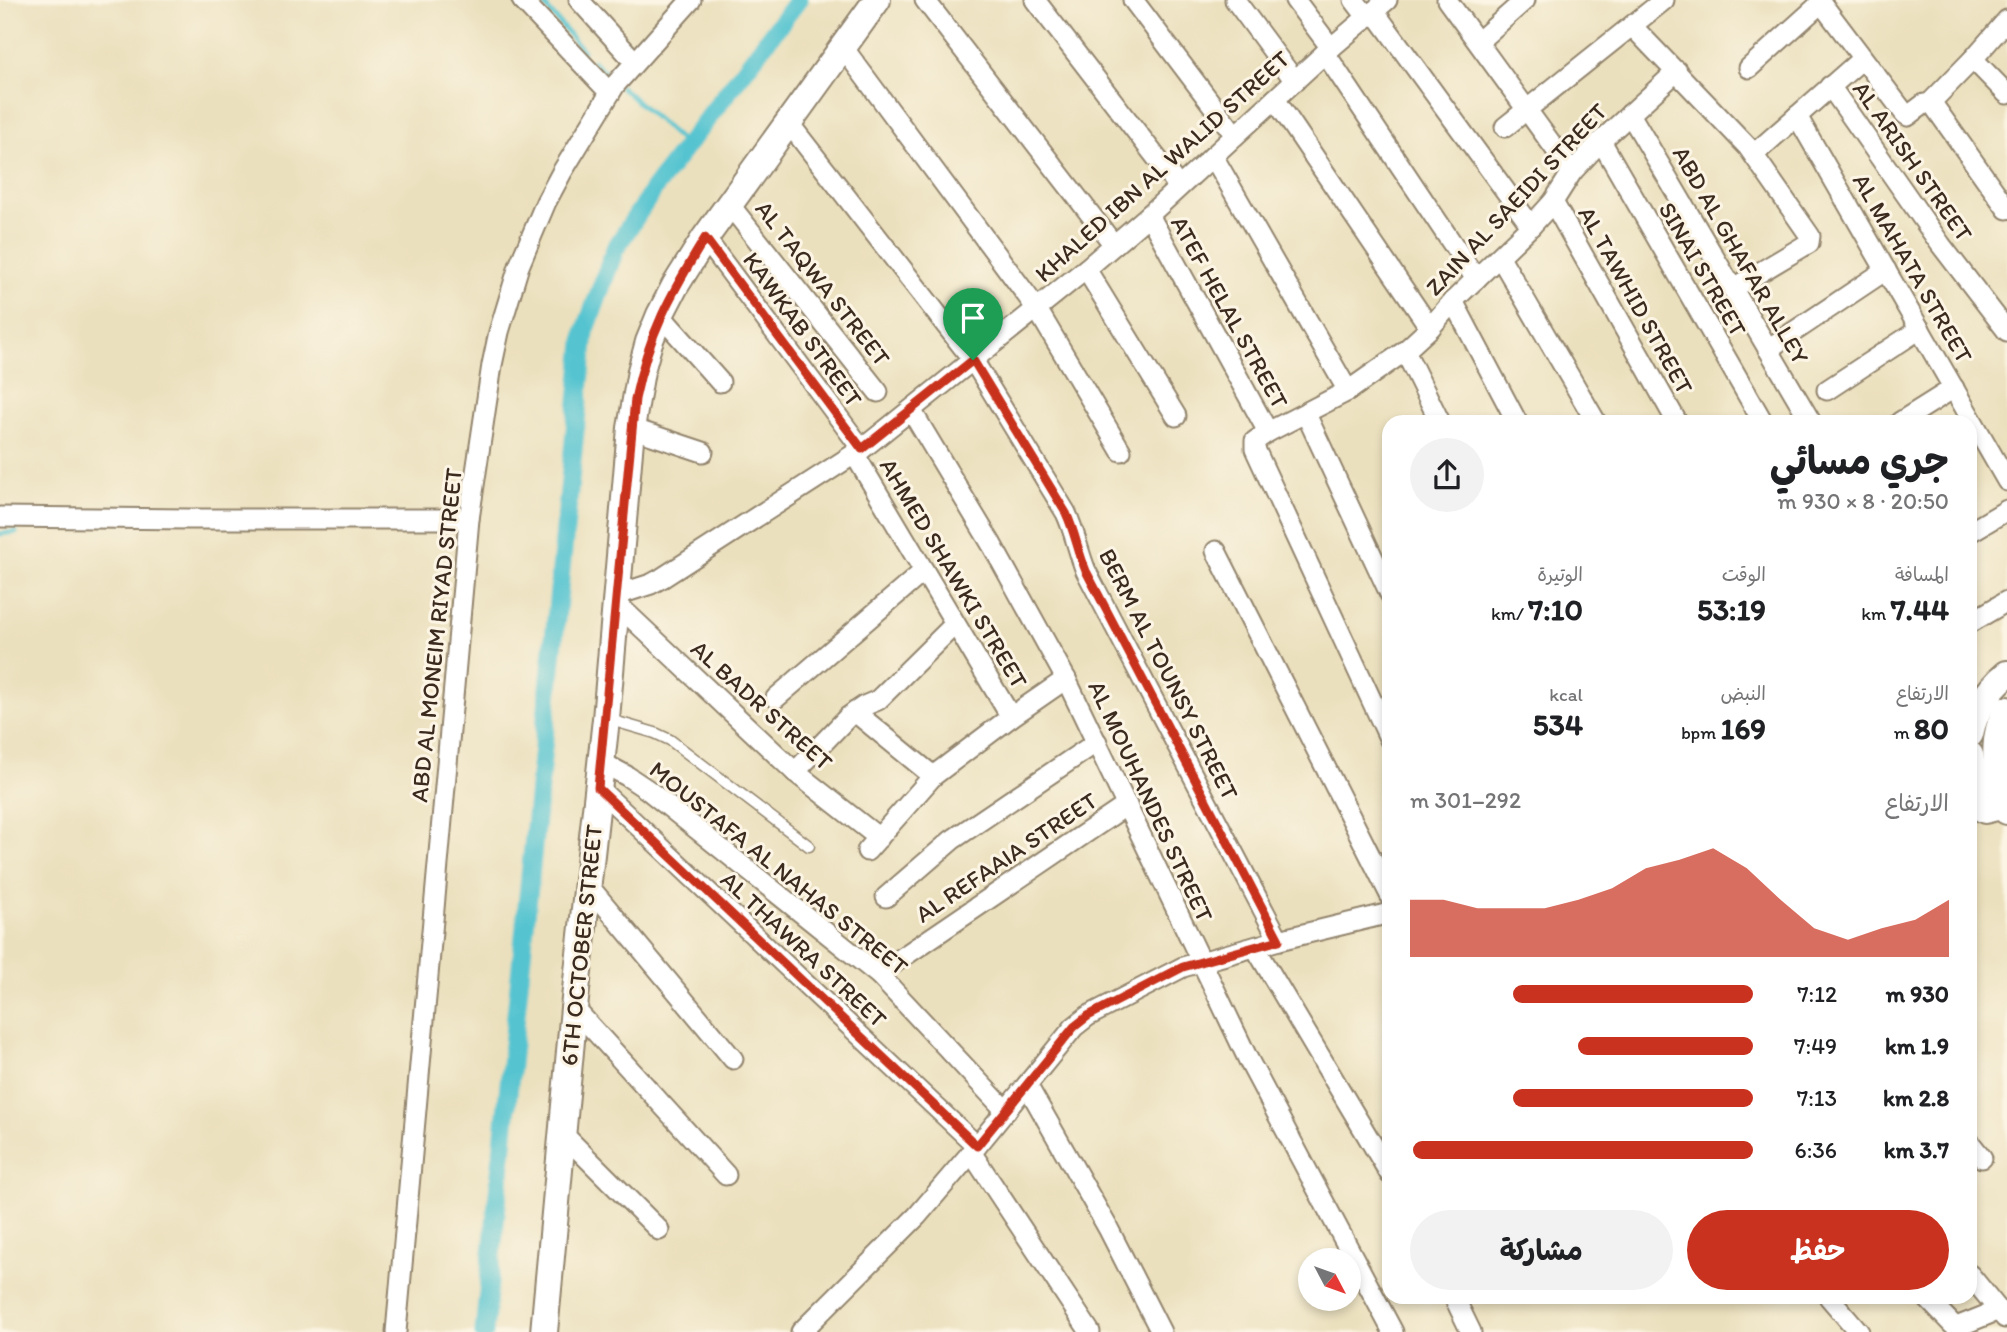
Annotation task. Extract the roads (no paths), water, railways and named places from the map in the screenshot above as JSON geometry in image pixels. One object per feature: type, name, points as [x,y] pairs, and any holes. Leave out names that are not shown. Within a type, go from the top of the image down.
[{"type":"main road","name":"6TH OCTOBER STREET","points":[[544,1332],[574,1008],[606,719],[631,428],[641,370],[660,315],[705,238],[877,0]]},
{"type":"main road","points":[[1977,709],[2007,674]]},
{"type":"main road","points":[[1977,800],[1978,806],[1984,810],[2006,808],[1996,759],[2003,719]]},
{"type":"street","points":[[522,0],[612,89]]},
{"type":"street","points":[[579,0],[633,64]]},
{"type":"street","name":"ABD AL MONEIM RIYAD STREET","points":[[396,1332],[469,519],[499,332],[519,266],[562,172],[612,89],[691,0]]},
{"type":"street","points":[[925,0],[1114,245]]},
{"type":"street","points":[[1035,0],[1179,187]]},
{"type":"street","points":[[1133,0],[1236,135]]},
{"type":"street","points":[[1235,0],[1295,81]]},
{"type":"street","points":[[1295,0],[1476,279]]},
{"type":"street","points":[[1354,0],[1376,10],[1531,226]]},
{"type":"street","points":[[1447,0],[1573,172]]},
{"type":"street","points":[[1479,41],[1525,0]]},
{"type":"street","points":[[1506,127],[1664,0]]},
{"type":"street","points":[[1749,68],[1820,1],[1907,116],[1924,103],[1934,106],[2007,209]]},
{"type":"street","name":"KHALED IBN AL WALID STREET","points":[[617,599],[662,578],[858,452],[1086,269],[1376,10]]},
{"type":"street","points":[[1930,103],[2007,20]]},
{"type":"street","points":[[1632,26],[1754,154],[1811,239],[1732,289]]},
{"type":"street","points":[[842,46],[1037,309],[1121,451]]},
{"type":"street","points":[[1754,154],[1862,58]]},
{"type":"street","points":[[1973,59],[2007,94]]},
{"type":"street","name":"ZAIN AL SAEIDI STREET","points":[[1382,723],[1255,449],[1255,441],[1348,391],[1405,351],[1531,226],[1601,141],[1677,71]]},
{"type":"street","name":"AL ARISH STREET","points":[[1830,86],[1941,245],[2007,331]]},
{"type":"street","points":[[1275,99],[1430,328]]},
{"type":"street","name":"ABD AL GHAFAR ALLEY","points":[[1630,114],[1807,415]]},
{"type":"street","name":"AL MAHATA STREET","points":[[1797,116],[1954,388],[1965,415]]},
{"type":"street","name":"BERM AL TOUNSY STREET","points":[[788,122],[973,360],[1066,513],[1075,531],[1086,571],[1279,940]]},
{"type":"street","name":"SINAI STREET","points":[[1601,141],[1759,415]]},
{"type":"street","points":[[1213,156],[1348,391]]},
{"type":"street","name":"AL TAWHID STREET","points":[[1553,202],[1673,415]]},
{"type":"street","name":"AL TAQWA STREET","points":[[729,204],[877,392]]},
{"type":"street","name":"ATEF HELAL STREET","points":[[1149,215],[1268,432]]},
{"type":"street","name":"KAWKAB STREET","points":[[705,238],[858,452]]},
{"type":"street","points":[[1500,257],[1592,415]]},
{"type":"street","points":[[1086,269],[1176,416]]},
{"type":"street","points":[[1768,349],[1886,270]]},
{"type":"street","points":[[1453,301],[1513,415]]},
{"type":"street","points":[[660,315],[719,382]]},
{"type":"street","points":[[1827,390],[1920,329]]},
{"type":"street","points":[[1405,351],[1437,415]]},
{"type":"street","points":[[1911,415],[1954,388]]},
{"type":"street","name":"AL MOUHANDES STREET","points":[[911,410],[992,544],[1066,679],[1249,1062],[1393,1332]]},
{"type":"street","points":[[1306,414],[1382,577]]},
{"type":"street","points":[[631,428],[703,452]]},
{"type":"street","name":"AL MAHATA STREET","points":[[1979,450],[2007,481]]},
{"type":"street","name":"AHMED SHAWKI STREET","points":[[858,452],[1011,717]]},
{"type":"street","points":[[1977,528],[2007,510]]},
{"type":"street","points":[[0,517],[469,519]]},
{"type":"street","points":[[1216,551],[1382,879]]},
{"type":"street","points":[[776,698],[924,570]]},
{"type":"street","name":"AL BADR STREET","points":[[617,599],[794,772],[873,845],[933,776]]},
{"type":"street","points":[[1977,619],[2007,601]]},
{"type":"street","points":[[794,772],[855,712],[878,700],[955,624]]},
{"type":"street","points":[[855,712],[933,776],[1066,679]]},
{"type":"street","points":[[1977,715],[2003,719]]},
{"type":"street","points":[[886,897],[952,840],[1097,742]]},
{"type":"street","name":"MOUSTAFA AL NAHAS STREET","points":[[600,775],[627,776],[648,790],[879,975],[1006,1111]]},
{"type":"street","name":"AL THAWRA STREET","points":[[600,775],[974,1149],[1090,1332]]},
{"type":"street","name":"AL REFAAIA STREET","points":[[879,975],[1127,805]]},
{"type":"street","points":[[587,885],[733,1059]]},
{"type":"street","points":[[802,1332],[916,1216],[1074,1027],[1088,1016],[1183,967],[1200,961],[1382,915]]},
{"type":"street","points":[[1255,947],[1382,1161]]},
{"type":"street","points":[[574,1008],[726,1175]]},
{"type":"street","points":[[1027,1085],[1108,1228],[1161,1332]]},
{"type":"street","points":[[562,1133],[659,1230]]},
{"type":"street","points":[[1933,1304],[1953,1325],[1959,1326],[2003,1315],[1977,1283]]},
{"type":"street","points":[[1457,1304],[1471,1332]]},
{"type":"street","points":[[1835,1304],[1859,1332]]},
{"type":"lane","points":[[606,719],[670,740],[809,846]]},
{"type":"waterway","points":[[540,0],[583,51]]},
{"type":"waterway","points":[[484,1332],[585,332],[615,249],[655,187],[798,0]]},
{"type":"waterway","points":[[593,61],[614,80]]},
{"type":"waterway","points":[[621,87],[686,145]]},
{"type":"waterway","points":[[0,534],[16,532]]}]
